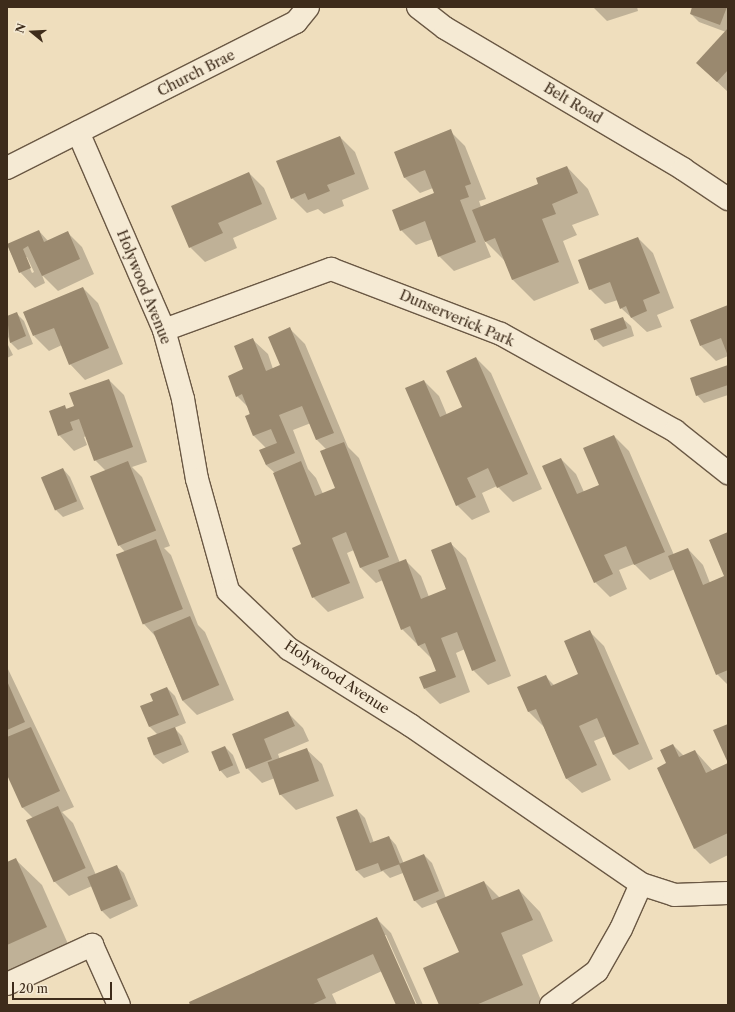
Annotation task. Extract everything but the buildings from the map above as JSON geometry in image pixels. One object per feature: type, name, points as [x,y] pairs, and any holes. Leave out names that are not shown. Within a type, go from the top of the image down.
[{"type":"street","name":"Church Brae","points":[[7,168],[296,22],[308,7]]},
{"type":"street","name":"Belt Road","points":[[418,7],[445,28],[683,169],[728,200]]},
{"type":"street","name":"Holywood Avenue","points":[[78,132],[164,330],[183,399],[197,479],[228,591],[289,649],[410,725],[641,884],[674,895],[728,893]]},
{"type":"street","name":"Dunserverick Park","points":[[164,330],[331,269],[501,334],[675,432],[728,473]]},
{"type":"street","points":[[551,1005],[597,970],[621,930],[641,884]]},
{"type":"street","points":[[7,984],[92,945],[120,1005]]}]
